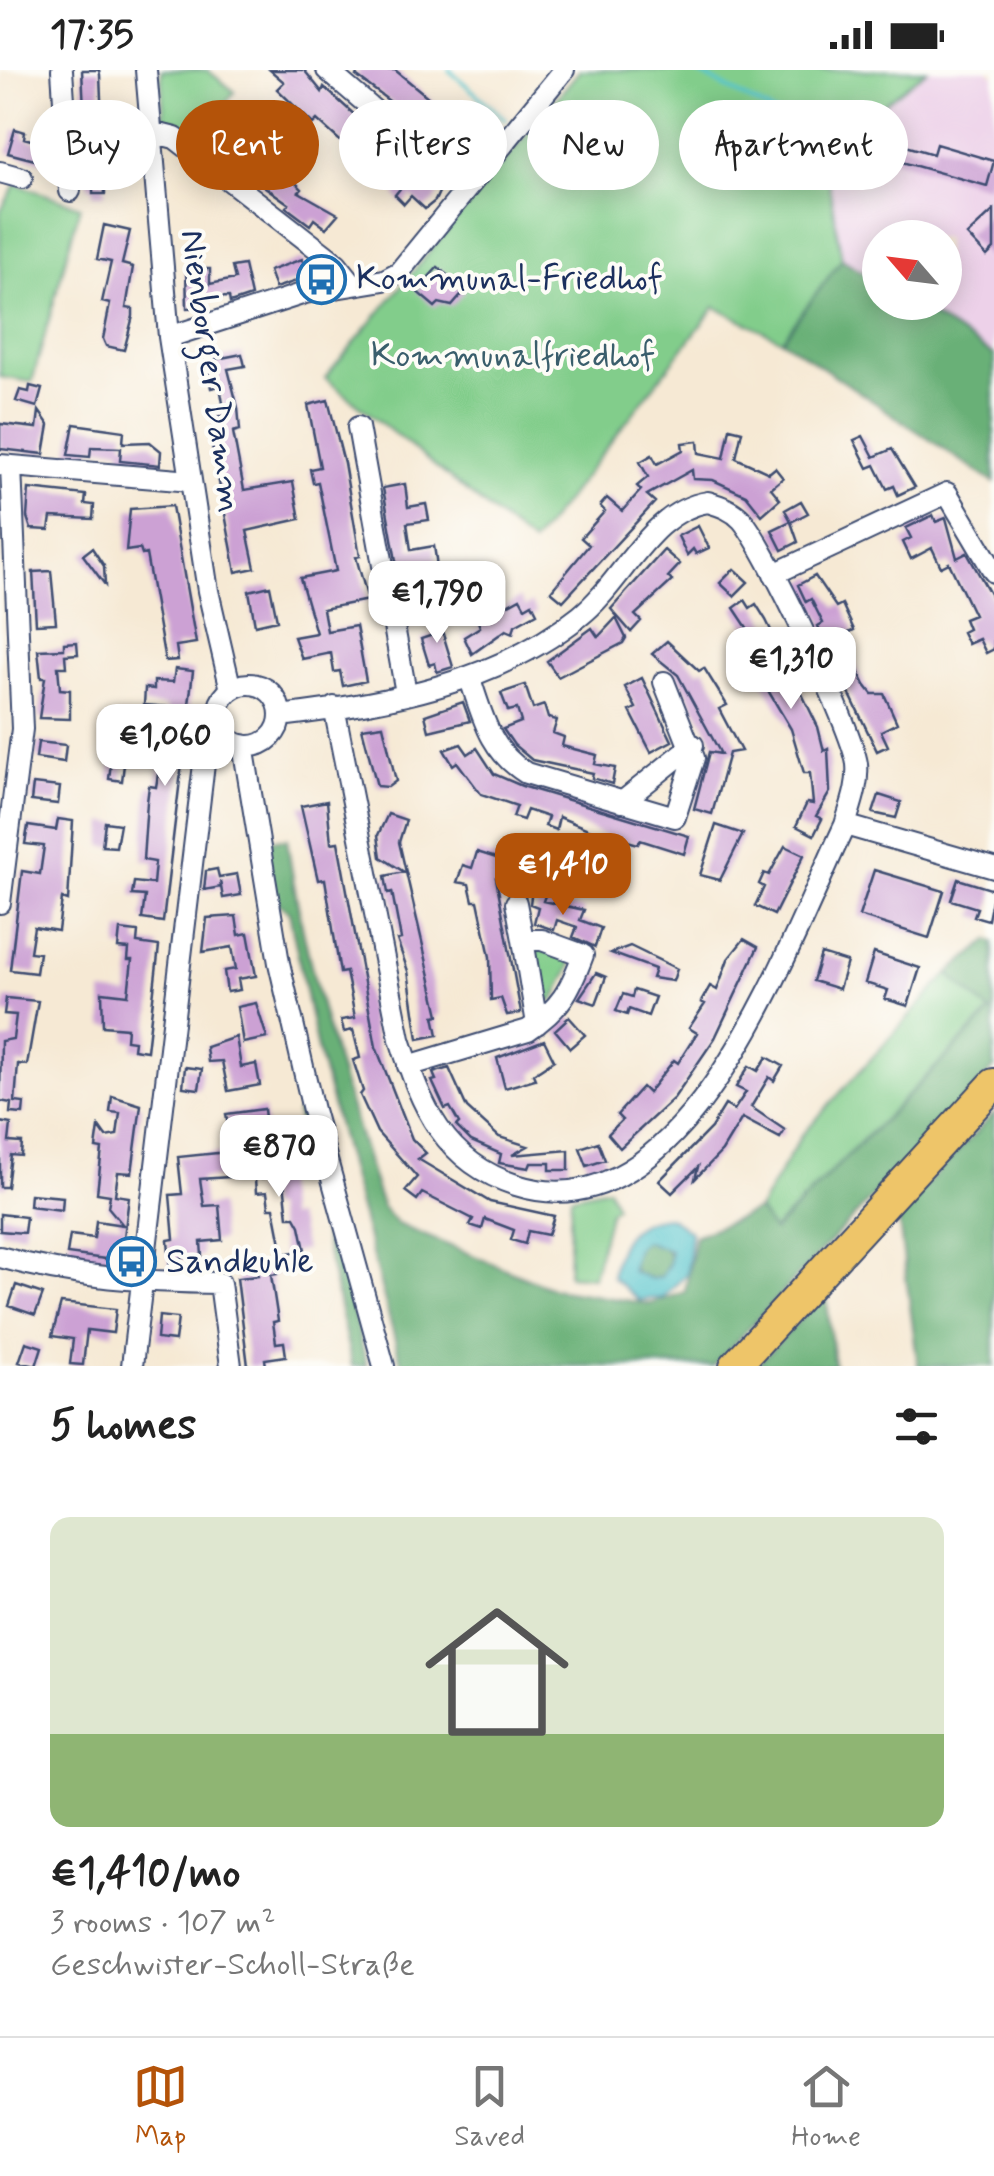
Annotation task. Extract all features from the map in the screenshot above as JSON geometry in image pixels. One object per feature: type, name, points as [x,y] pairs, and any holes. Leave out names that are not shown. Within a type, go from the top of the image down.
[{"type":"highway","points":[[735,1366],[994,1084]]},
{"type":"street","points":[[62,70],[70,191]]},
{"type":"street","name":"Nienborger Damm","points":[[146,70],[148,100]]},
{"type":"street","points":[[326,70],[361,100]]},
{"type":"street","points":[[507,139],[564,70]]},
{"type":"street","points":[[156,133],[176,138],[337,264],[353,284]]},
{"type":"street","points":[[0,172],[22,178]]},
{"type":"street","name":"Nienborger Damm","points":[[156,189],[169,336],[204,560],[240,687]]},
{"type":"street","points":[[169,336],[305,294],[384,280],[399,272],[465,190]]},
{"type":"street","points":[[358,427],[406,693]]},
{"type":"street","points":[[0,903],[22,730],[6,465],[191,481]]},
{"type":"street","points":[[774,574],[947,493],[994,572]]},
{"type":"street","points":[[280,716],[470,678],[524,654],[582,615],[673,514],[708,502],[741,518],[774,574],[852,748],[856,779],[845,824],[732,1058],[668,1142],[619,1177],[570,1191],[534,1191],[495,1178],[460,1156],[435,1128],[408,1066],[334,707]]},
{"type":"street","points":[[470,678],[490,736],[510,763],[526,773],[675,816],[694,758],[664,682]]},
{"type":"street","points":[[224,733],[218,715],[240,687],[270,692],[280,716],[274,732],[252,744]]},
{"type":"street","points":[[224,733],[252,744]]},
{"type":"street","points":[[132,1366],[204,764],[224,733]]},
{"type":"street","points":[[252,744],[257,842],[313,1110],[384,1366]]},
{"type":"street","points":[[622,802],[692,745]]},
{"type":"street","points":[[845,824],[994,868]]},
{"type":"street","points":[[516,903],[537,1024]]},
{"type":"street","points":[[408,1066],[510,1038],[537,1024],[568,996],[583,955],[542,940],[523,940]]},
{"type":"street","points":[[0,1257],[48,1270],[141,1282],[220,1283],[230,1366]]},
{"type":"shaded area","points":[[927,70],[987,70],[994,75],[994,355],[938,320],[962,320],[962,220],[862,220],[862,272],[842,259],[830,190],[908,190],[908,100],[888,100]]},
{"type":"green space","points":[[161,70],[207,70],[235,92],[228,100],[176,100],[176,131],[164,120]]},
{"type":"green space","name":"Kommunalfriedhof","points":[[580,70],[927,70],[888,100],[679,100],[679,190],[830,190],[842,259],[782,340],[715,307],[532,544],[325,378],[481,190],[507,190],[507,158],[527,134],[527,190],[659,190],[659,100],[555,100]]},
{"type":"green space","points":[[16,184],[80,206],[32,382],[0,377],[0,211]]},
{"type":"green space","points":[[842,259],[862,272],[862,320],[938,320],[994,355],[994,483],[782,340]]},
{"type":"green space","points":[[287,839],[314,979],[382,1207],[397,1224],[554,1289],[650,1304],[685,1292],[695,1236],[758,1210],[773,1231],[991,1012],[948,974],[989,940],[994,942],[994,1068],[713,1366],[402,1366],[317,1049],[289,912],[275,901],[261,840]]},
{"type":"green space","points":[[534,948],[567,955],[571,966],[554,1001],[543,1000]]},
{"type":"green space","points":[[948,974],[992,1011],[772,1231],[758,1210],[801,1136]]},
{"type":"green space","points":[[303,1104],[367,1366],[352,1366],[297,1114]]},
{"type":"green space","points":[[994,1113],[994,1366],[918,1366],[898,1215]]},
{"type":"green space","points":[[608,1188],[616,1207],[610,1210],[593,1277],[568,1275],[571,1196]]},
{"type":"green space","points":[[650,1241],[664,1246],[669,1260],[664,1274],[650,1279],[636,1274],[631,1260],[636,1246]]},
{"type":"green space","points":[[826,1292],[834,1366],[756,1366]]},
{"type":"water","points":[[669,1217],[691,1232],[687,1273],[663,1298],[638,1300],[612,1277],[614,1264],[628,1234],[644,1222]],"holes":[[[644,1241],[670,1250],[669,1264],[661,1277],[651,1279],[631,1271],[637,1247]]]},
{"type":"building","points":[[82,70],[99,70],[101,100],[84,100]]},
{"type":"building","points":[[270,70],[304,70],[322,92],[324,87],[339,101],[339,140],[319,122],[319,100],[288,100],[277,89],[284,82]]},
{"type":"building","points":[[360,70],[395,70],[432,100],[388,100],[356,76]]},
{"type":"building","points":[[15,129],[25,132],[24,138],[30,140],[30,159],[8,153]]},
{"type":"building","points":[[936,144],[994,161],[987,186],[908,164],[908,147],[933,154]]},
{"type":"building","points":[[269,190],[301,190],[338,214],[326,228],[314,219],[310,225],[286,207],[289,204]]},
{"type":"building","points":[[399,190],[439,192],[425,209],[411,196],[404,204],[395,195]]},
{"type":"building","points":[[994,210],[994,249],[987,256],[967,235]]},
{"type":"building","points":[[104,225],[130,231],[122,264],[133,267],[126,308],[133,309],[133,316],[124,350],[106,346],[103,339],[110,304],[102,302],[111,262],[97,259]]},
{"type":"building","points":[[302,259],[309,277],[275,288],[269,271]]},
{"type":"building","points":[[244,265],[251,296],[230,303],[229,297],[206,298],[206,307],[187,308],[186,269],[210,269],[210,284],[235,279],[232,267]]},
{"type":"building","points":[[438,267],[465,291],[452,306],[439,303],[435,307],[416,291]]},
{"type":"building","points":[[242,354],[245,366],[228,369],[238,408],[240,430],[233,432],[244,490],[293,482],[300,519],[247,531],[255,568],[236,572],[210,435],[216,434],[212,418],[225,415],[220,386],[211,388],[206,361]]},
{"type":"building","points":[[30,386],[42,389],[37,407],[16,401],[20,390],[29,392]]},
{"type":"building","points":[[328,400],[344,463],[360,556],[356,557],[368,600],[323,609],[327,631],[356,626],[366,681],[343,686],[340,671],[334,672],[331,653],[302,659],[294,637],[316,633],[300,578],[336,571],[318,482],[313,483],[310,469],[320,467],[308,405]]},
{"type":"building","points":[[39,411],[49,425],[44,454],[0,449],[0,424],[37,428]]},
{"type":"building","points":[[74,424],[124,431],[123,443],[150,442],[161,451],[160,465],[120,461],[121,448],[91,447],[90,457],[68,455]]},
{"type":"building","points":[[730,428],[742,431],[736,458],[769,473],[775,468],[783,478],[771,488],[780,499],[762,515],[746,495],[713,480],[693,479],[692,470],[647,495],[655,502],[563,601],[551,591],[589,545],[581,538],[605,511],[600,506],[607,498],[622,511],[641,490],[637,486],[648,477],[640,462],[652,455],[657,464],[683,450],[682,443],[698,441],[699,453],[724,458]]},
{"type":"building","points":[[863,436],[874,457],[892,449],[915,487],[898,495],[894,486],[887,489],[875,465],[868,468],[854,440]]},
{"type":"building","points":[[405,484],[408,507],[426,504],[429,520],[407,523],[411,550],[434,546],[438,581],[429,585],[434,603],[413,607],[411,593],[417,592],[412,570],[398,572],[383,488]]},
{"type":"building","points":[[29,489],[86,495],[85,504],[94,505],[93,519],[51,517],[49,530],[31,529],[27,517]]},
{"type":"building","points":[[801,501],[808,513],[791,522],[798,542],[782,550],[772,530],[791,521],[785,510]]},
{"type":"building","points":[[172,506],[196,643],[176,646],[178,660],[165,661],[146,554],[142,555],[140,549],[126,551],[130,509]]},
{"type":"building","points":[[933,515],[936,522],[946,518],[957,558],[967,553],[994,601],[994,649],[986,653],[979,639],[968,644],[962,632],[968,629],[964,619],[974,615],[949,563],[941,567],[932,548],[911,559],[903,542],[911,538],[906,528]]},
{"type":"building","points":[[698,526],[709,548],[696,554],[693,549],[687,555],[678,536]]},
{"type":"building","points":[[92,548],[104,566],[105,585],[83,555]]},
{"type":"building","points":[[664,550],[680,564],[668,577],[672,581],[635,615],[641,621],[631,632],[611,609]]},
{"type":"building","points":[[734,569],[748,582],[734,596],[720,583]]},
{"type":"building","points":[[51,571],[56,623],[36,624],[33,572]]},
{"type":"building","points":[[815,576],[836,607],[842,604],[854,630],[841,637],[865,685],[872,694],[884,694],[897,723],[881,731],[888,746],[877,751],[832,657],[838,654],[827,633],[822,635],[818,626],[823,623],[811,599],[806,602],[798,585]]},
{"type":"building","points":[[270,586],[277,620],[255,625],[249,591]]},
{"type":"building","points":[[520,598],[525,607],[532,603],[537,613],[515,625],[513,633],[506,630],[472,654],[464,637],[480,627],[478,621]]},
{"type":"building","points":[[745,600],[750,608],[756,604],[766,620],[818,727],[824,751],[828,749],[830,792],[816,816],[822,819],[814,835],[796,826],[807,803],[813,804],[810,773],[804,773],[791,729],[757,672],[764,668],[750,640],[754,638],[734,608]]},
{"type":"building","points":[[436,611],[453,667],[437,672],[435,663],[429,665],[421,639],[433,635],[428,613]]},
{"type":"building","points":[[616,618],[626,638],[623,643],[558,677],[547,661],[592,628],[598,637]]},
{"type":"building","points":[[667,641],[699,671],[704,668],[727,705],[719,709],[741,751],[729,753],[712,814],[694,809],[709,752],[721,754],[678,675],[652,654]]},
{"type":"building","points":[[77,642],[78,654],[65,655],[66,667],[58,667],[60,689],[70,690],[70,719],[39,718],[45,678],[41,678],[38,650],[64,649],[64,643]]},
{"type":"building","points":[[175,669],[193,671],[163,922],[142,919],[145,896],[132,895],[134,882],[153,884],[155,862],[143,860],[147,802],[149,786],[156,787],[160,762],[156,750],[158,737],[163,738],[167,707],[144,705],[145,688],[154,689],[154,681],[173,682]]},
{"type":"building","points":[[642,678],[672,741],[651,752],[630,711],[636,708],[625,687]]},
{"type":"building","points":[[525,685],[533,709],[544,705],[548,718],[557,720],[553,733],[564,737],[562,746],[597,755],[595,764],[615,768],[612,784],[592,778],[593,773],[532,760],[514,745],[503,729],[521,722],[517,709],[508,711],[501,693]]},
{"type":"building","points":[[463,702],[470,721],[429,731],[425,715]]},
{"type":"building","points":[[383,725],[396,781],[388,787],[377,786],[362,728]]},
{"type":"building","points":[[38,742],[66,745],[64,762],[36,758]]},
{"type":"building","points":[[461,744],[468,754],[477,748],[494,774],[522,786],[689,836],[684,854],[640,840],[638,844],[628,841],[627,845],[559,817],[556,830],[545,826],[548,817],[527,810],[523,820],[513,817],[517,806],[481,794],[457,762],[453,765],[444,750]]},
{"type":"building","points":[[113,746],[126,748],[122,781],[109,779]]},
{"type":"building","points":[[33,784],[60,787],[58,804],[31,801]]},
{"type":"building","points":[[879,795],[901,802],[896,818],[873,813]]},
{"type":"building","points":[[327,801],[331,843],[338,842],[376,1047],[412,1139],[426,1153],[418,1159],[490,1202],[554,1216],[548,1235],[528,1231],[525,1244],[511,1240],[514,1230],[485,1219],[482,1229],[470,1225],[473,1219],[422,1193],[417,1200],[405,1191],[417,1177],[377,1132],[360,1095],[363,1091],[353,1060],[360,1058],[353,1030],[344,1032],[341,1020],[355,1018],[350,991],[346,972],[340,973],[325,879],[318,880],[301,806]]},
{"type":"building","points":[[388,814],[406,820],[399,842],[439,1015],[434,1016],[438,1035],[418,1039],[408,971],[397,940],[401,939],[385,876],[404,872],[381,857],[378,835]]},
{"type":"building","points":[[58,819],[73,821],[68,901],[62,899],[58,931],[34,927],[30,952],[39,953],[36,973],[10,970],[22,871],[40,874],[44,846],[25,844],[28,826],[56,830]]},
{"type":"building","points":[[105,822],[120,824],[116,847],[102,846]]},
{"type":"building","points":[[716,825],[743,834],[720,880],[700,875]]},
{"type":"building","points":[[785,846],[804,855],[774,915],[755,906],[764,887],[759,884],[764,873],[769,875]]},
{"type":"building","points":[[477,852],[519,865],[515,877],[508,874],[506,881],[496,878],[521,1013],[507,1015],[501,998],[491,1000],[490,957],[478,901],[473,901],[469,884],[457,882],[463,865],[472,868]]},
{"type":"building","points":[[217,869],[219,877],[237,874],[241,895],[223,898],[220,881],[221,887],[204,890],[206,871]]},
{"type":"building","points":[[874,870],[944,891],[929,938],[859,916]]},
{"type":"building","points":[[958,879],[994,890],[988,920],[974,916],[977,908],[951,900]]},
{"type":"building","points":[[532,888],[546,893],[543,901],[584,910],[580,920],[601,928],[595,947],[573,937],[577,927],[557,920],[554,930],[534,923],[538,907],[530,904]]},
{"type":"building","points":[[236,916],[239,935],[248,933],[256,976],[238,979],[240,990],[227,992],[224,971],[236,969],[232,947],[203,952],[207,918]]},
{"type":"building","points":[[120,930],[138,932],[137,943],[159,946],[147,1051],[133,1049],[134,1041],[126,1040],[127,1028],[103,1026],[102,992],[128,995],[132,960],[128,960],[129,949],[118,948]]},
{"type":"building","points":[[744,939],[758,947],[715,1038],[674,1098],[620,1148],[608,1134],[622,1120],[617,1115],[642,1087],[648,1093],[674,1060],[678,1063],[697,1033],[689,1028],[705,1004],[701,1002],[710,986],[717,990],[728,959]]},
{"type":"building","points":[[630,946],[677,969],[673,981],[652,978],[655,969],[611,953]]},
{"type":"building","points":[[874,953],[920,968],[908,1006],[885,999],[888,990],[865,983]]},
{"type":"building","points":[[821,954],[847,962],[839,989],[813,981]]},
{"type":"building","points":[[596,973],[606,977],[596,1004],[579,998]]},
{"type":"building","points":[[634,990],[655,997],[648,1016],[629,1009],[627,1015],[616,1011],[623,994],[632,997]]},
{"type":"building","points":[[6,998],[38,1001],[27,1065],[18,1064],[15,1102],[24,1103],[23,1114],[10,1113],[11,1103],[0,1101],[1,1041],[13,1039],[16,1015],[4,1014]]},
{"type":"building","points":[[256,1003],[267,1038],[243,1043],[237,1007]]},
{"type":"building","points":[[569,1017],[585,1035],[570,1048],[555,1030]]},
{"type":"building","points":[[236,1037],[241,1067],[256,1064],[260,1085],[228,1091],[222,1061],[208,1062],[206,1047]]},
{"type":"building","points":[[544,1040],[554,1060],[533,1074],[535,1079],[505,1088],[497,1058]]},
{"type":"building","points":[[767,1057],[783,1066],[774,1081],[769,1077],[751,1107],[785,1130],[780,1138],[742,1118],[722,1151],[695,1179],[698,1167],[672,1193],[659,1181],[711,1128],[725,1105],[734,1110],[746,1092],[736,1087],[749,1066],[758,1071]]},
{"type":"building","points":[[185,1067],[202,1069],[199,1089],[183,1087]]},
{"type":"building","points":[[449,1068],[467,1108],[499,1137],[528,1146],[512,1155],[569,1150],[569,1170],[550,1170],[550,1163],[531,1163],[529,1168],[499,1163],[501,1154],[471,1141],[456,1126],[459,1123],[450,1107],[445,1109],[432,1081],[436,1080],[433,1073]]},
{"type":"building","points":[[112,1096],[141,1105],[132,1173],[118,1172],[115,1195],[129,1197],[121,1261],[67,1254],[70,1235],[94,1238],[96,1221],[123,1225],[108,1207],[110,1195],[97,1193],[102,1149],[96,1148],[99,1127],[106,1137],[117,1135],[120,1113],[110,1112]]},
{"type":"building","points":[[264,1109],[266,1128],[229,1133],[226,1114]]},
{"type":"building","points":[[0,1122],[11,1124],[9,1142],[22,1143],[21,1156],[11,1155],[7,1187],[0,1187]]},
{"type":"building","points":[[598,1142],[605,1160],[587,1166],[580,1148]]},
{"type":"building","points":[[280,1147],[288,1217],[295,1217],[300,1226],[305,1250],[283,1254],[274,1208],[269,1208],[267,1192],[256,1193],[255,1179],[264,1178],[261,1149]]},
{"type":"building","points":[[228,1152],[229,1177],[200,1179],[204,1206],[219,1205],[222,1240],[201,1242],[202,1256],[180,1258],[181,1268],[170,1268],[168,1240],[174,1239],[170,1195],[182,1194],[178,1157]]},
{"type":"building","points":[[30,1194],[63,1197],[62,1210],[29,1206]]},
{"type":"building","points":[[0,1214],[26,1217],[24,1233],[0,1231]]},
{"type":"building","points":[[275,1262],[277,1274],[271,1275],[278,1321],[273,1322],[276,1343],[284,1342],[286,1356],[265,1359],[266,1366],[248,1366],[237,1278],[258,1276],[257,1264]]},
{"type":"building","points":[[16,1285],[43,1294],[35,1315],[9,1306]]},
{"type":"building","points":[[61,1303],[116,1309],[113,1333],[87,1330],[83,1365],[70,1364],[73,1339],[52,1336]]},
{"type":"building","points":[[159,1316],[178,1318],[175,1341],[157,1339]]},
{"type":"building","points":[[26,1342],[42,1347],[36,1366],[19,1362]]},
{"type":"waterway","points":[[449,70],[483,100]]},
{"type":"waterway","points":[[693,70],[749,100]]},
{"type":"place","name":"Kommunal-Friedhof","points":[[321,279]]},
{"type":"place","name":"Sandkuhle","points":[[131,1262]]}]
